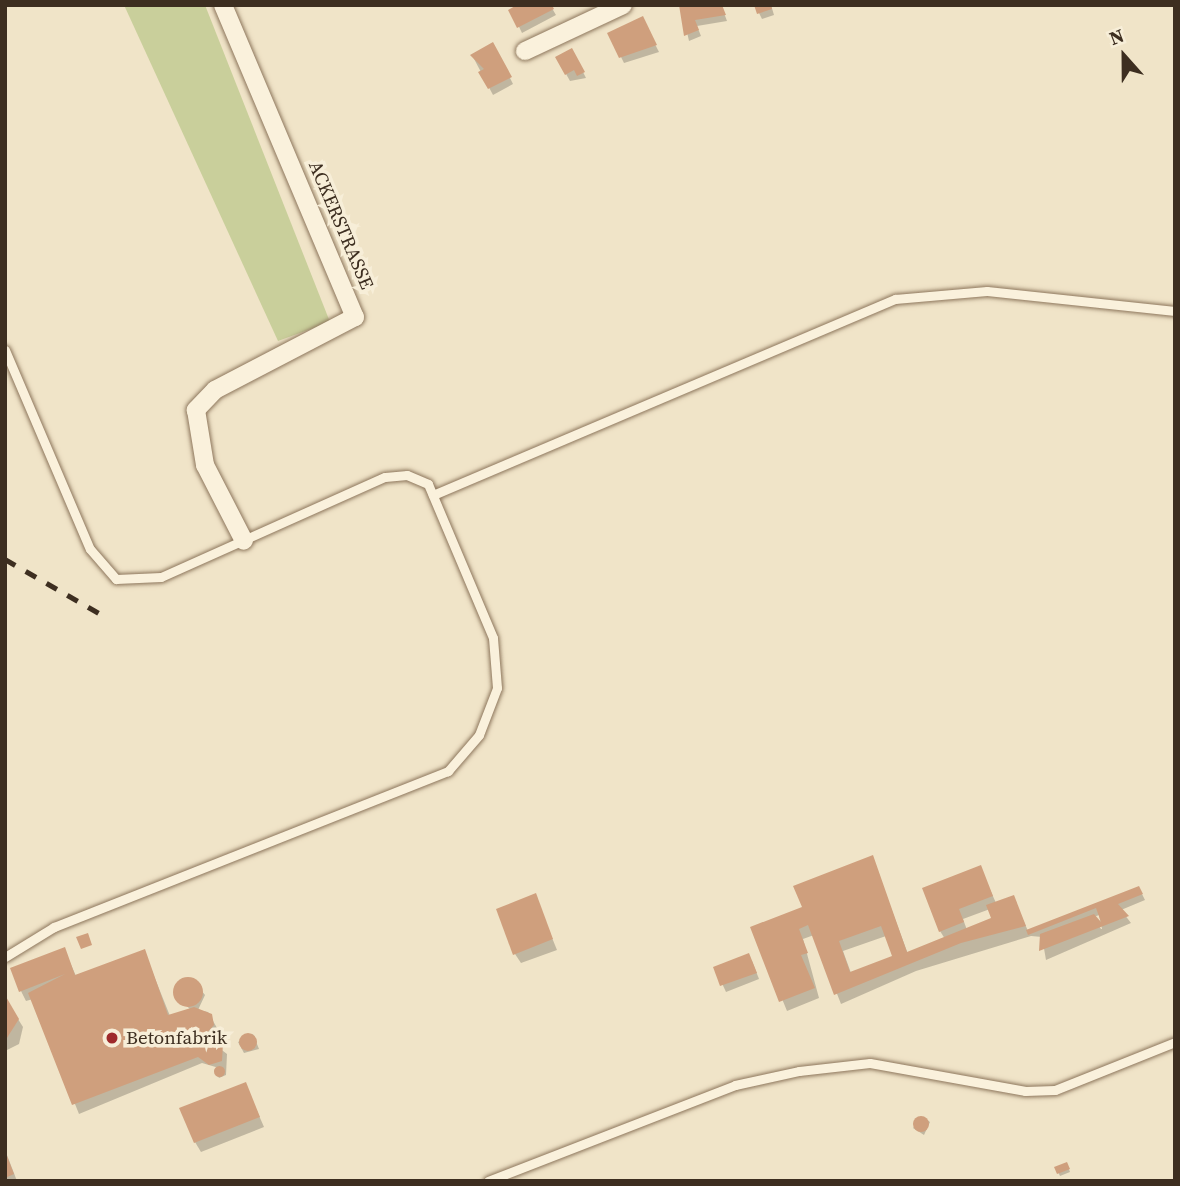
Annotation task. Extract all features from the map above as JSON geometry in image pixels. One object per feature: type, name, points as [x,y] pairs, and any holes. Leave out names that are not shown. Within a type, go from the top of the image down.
[{"type":"street","name":"ACKERSTRASSE","points":[[223,5],[355,317],[215,390],[196,410],[205,465],[244,541]]},
{"type":"street","points":[[525,51],[623,5]]},
{"type":"lane","points":[[433,495],[895,299],[987,291],[1175,311]]},
{"type":"lane","points":[[5,350],[90,549],[116,579],[161,577],[385,477],[407,475],[428,484],[493,638],[496,688],[479,735],[447,771],[54,927],[5,957]]},
{"type":"lane","points":[[488,1181],[735,1085],[799,1071],[870,1063],[1025,1091],[1055,1090],[1175,1042]]},
{"type":"green space","points":[[124,5],[205,5],[330,322],[278,341]]},
{"type":"building","points":[[517,5],[552,5],[554,9],[517,28],[508,10]]},
{"type":"building","points":[[679,5],[722,5],[726,15],[695,20],[699,30],[684,36]]},
{"type":"building","points":[[754,5],[771,5],[772,9],[757,14]]},
{"type":"building","points":[[643,16],[657,45],[619,58],[607,33]]},
{"type":"building","points":[[493,42],[512,77],[488,89],[478,72],[484,69],[470,55]]},
{"type":"building","points":[[572,48],[585,72],[577,76],[574,70],[565,75],[555,57]]},
{"type":"building","points":[[873,855],[907,952],[991,918],[986,905],[1014,895],[1026,926],[961,943],[834,995],[808,925],[799,929],[808,953],[801,955],[815,988],[779,1002],[750,927],[802,907],[793,886]],"holes":[[[881,926],[892,956],[850,972],[839,941]]]},
{"type":"building","points":[[981,865],[993,896],[959,909],[964,922],[939,932],[922,888]]},
{"type":"building","points":[[1139,886],[1143,894],[1118,904],[1129,916],[1039,951],[1040,934],[1094,914],[1101,922],[1096,908],[1028,935],[1026,930]]},
{"type":"building","points":[[536,893],[553,939],[513,955],[496,909]]},
{"type":"building","points":[[88,933],[92,945],[81,949],[76,937]]},
{"type":"building","name":"Betonfabrik","points":[[65,947],[75,975],[145,949],[168,1015],[194,1007],[212,1014],[214,1025],[205,1035],[223,1043],[222,1061],[209,1065],[198,1057],[72,1105],[28,993],[65,974],[19,992],[10,968]]},
{"type":"building","points":[[749,953],[757,973],[720,986],[713,967]]},
{"type":"building","points":[[188,977],[198,982],[203,992],[198,1002],[188,1007],[178,1002],[173,992],[178,982]]},
{"type":"building","points":[[5,995],[19,1019],[5,1041]]},
{"type":"building","points":[[244,1033],[252,1033],[257,1042],[255,1049],[244,1051],[239,1046],[239,1038]]},
{"type":"building","points":[[219,1065],[225,1071],[219,1077],[213,1071]]},
{"type":"building","points":[[246,1082],[260,1117],[194,1143],[179,1108]]},
{"type":"building","points":[[921,1116],[927,1118],[927,1130],[921,1132],[915,1130],[913,1124],[915,1118]]},
{"type":"building","points":[[5,1151],[14,1174],[5,1178]]},
{"type":"building","points":[[1067,1162],[1070,1169],[1057,1174],[1054,1167]]},
{"type":"railway","points":[[5,559],[106,617]]},
{"type":"place","name":"Betonfabrik","points":[[112,1038]]}]
